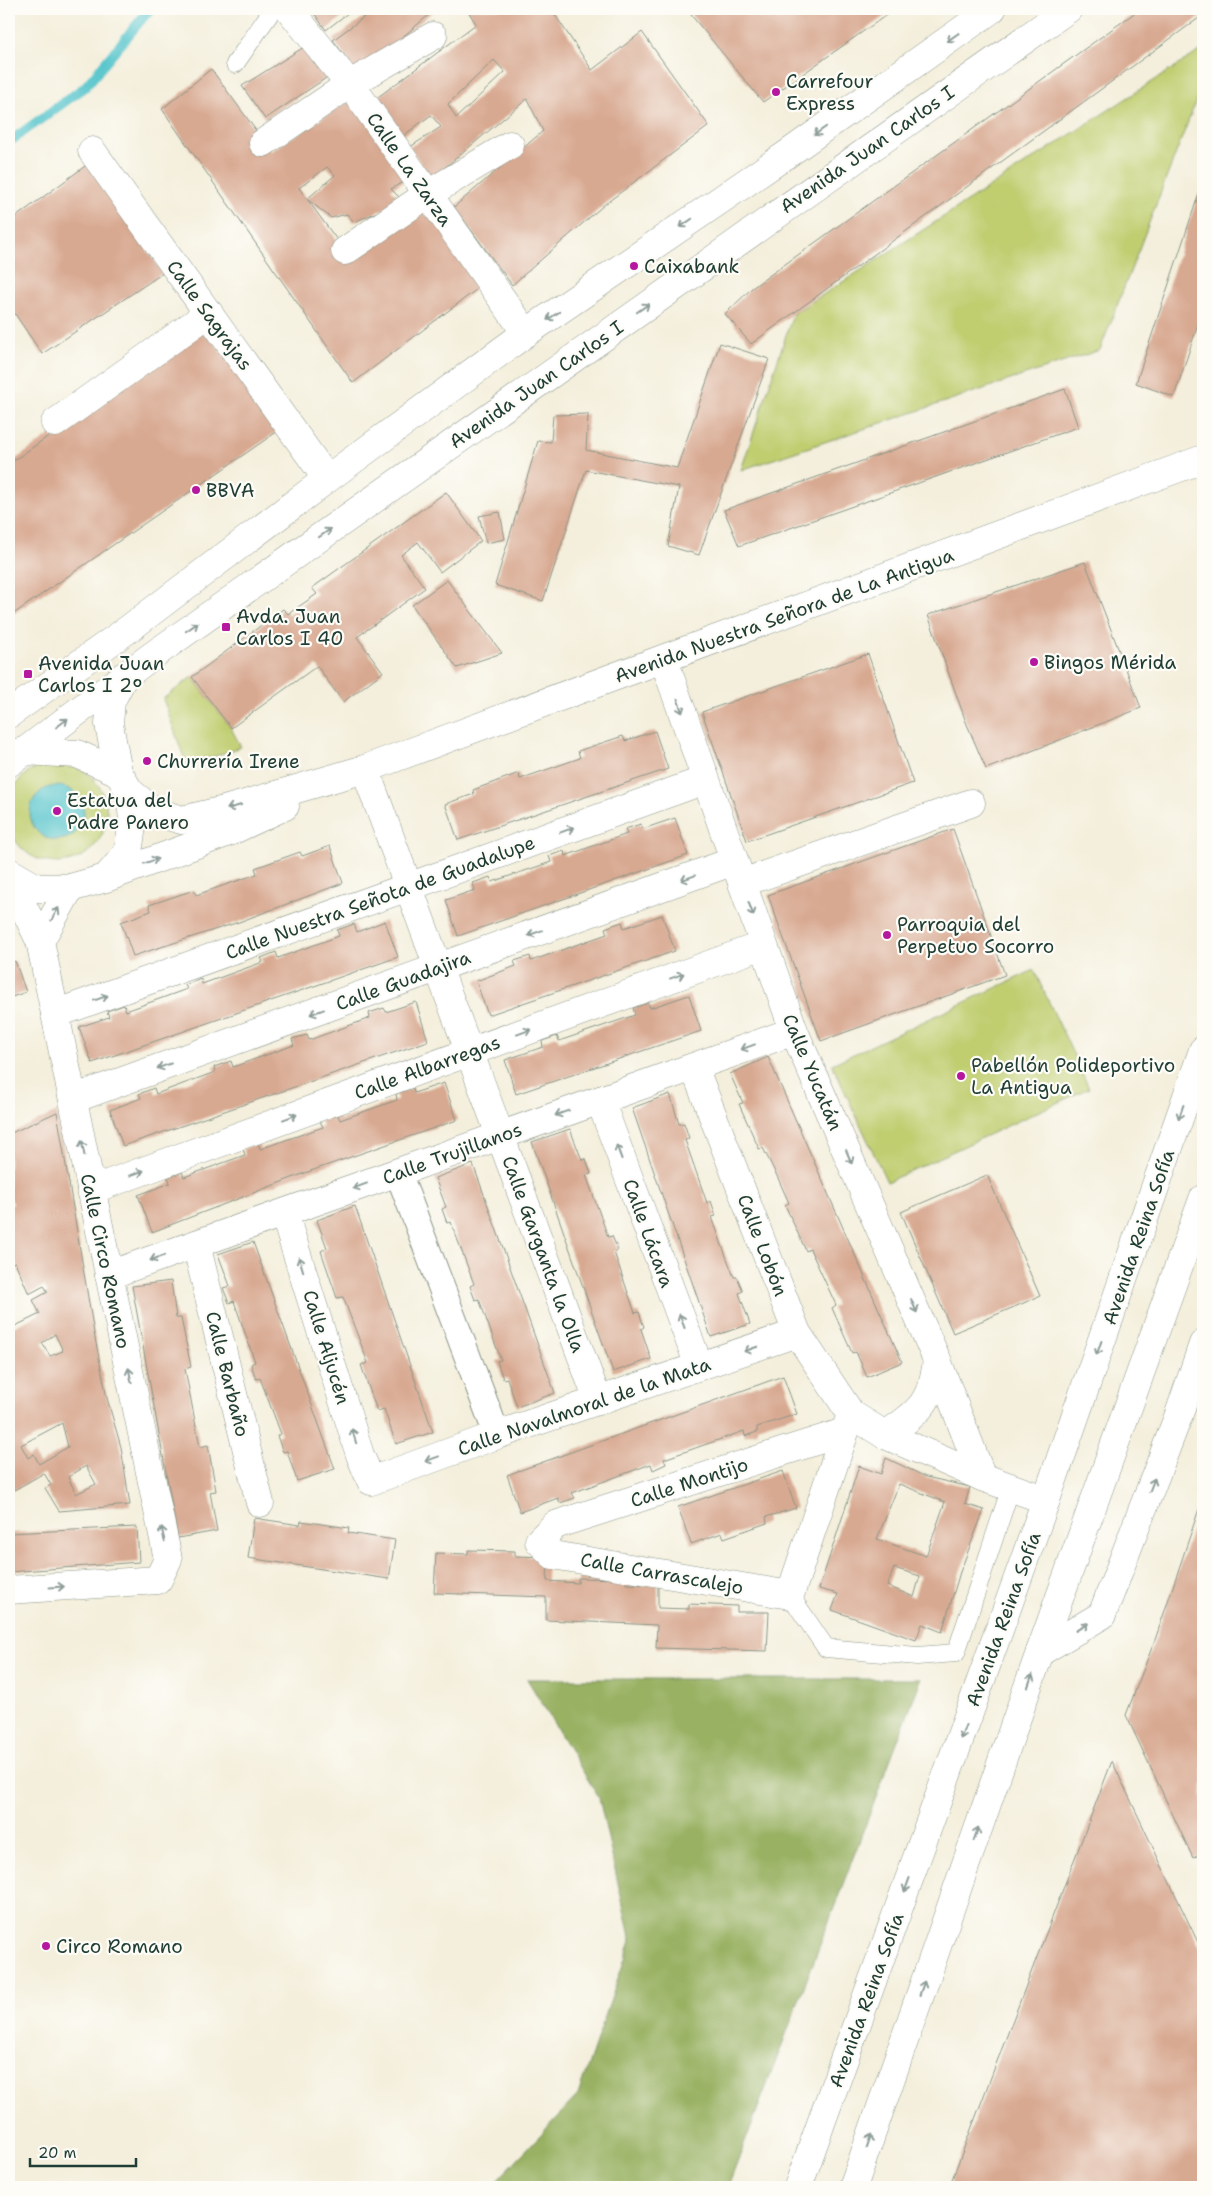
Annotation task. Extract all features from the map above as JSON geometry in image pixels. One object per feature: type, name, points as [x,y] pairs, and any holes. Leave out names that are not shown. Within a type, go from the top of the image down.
[{"type":"main road","name":"Calle La Zarza","points":[[289,9],[350,84],[526,333]]},
{"type":"main road","points":[[9,714],[130,628],[327,479],[526,333],[786,155],[992,9]]},
{"type":"main road","name":"Avenida Juan Carlos I","points":[[14,756],[124,676],[1068,9]]},
{"type":"main road","points":[[263,143],[350,84],[434,36]]},
{"type":"main road","points":[[345,251],[428,194],[510,145]]},
{"type":"main road","name":"Calle Sagrajas","points":[[92,151],[327,479]]},
{"type":"main road","points":[[55,423],[209,313]]},
{"type":"main road","name":"Avenida Nuestra Señora de La Antigua","points":[[14,756],[77,754],[124,782],[155,812],[182,820],[221,811],[365,769],[664,660],[1203,459]]},
{"type":"main road","name":"Calle Yucatán","points":[[664,660],[794,1031],[937,1360],[982,1477]]},
{"type":"main road","points":[[106,878],[128,852],[133,820],[110,724],[111,701],[124,676]]},
{"type":"main road","name":"Avenida Nuestra Señora de La Antigua","points":[[9,872],[37,888],[70,888],[106,878],[229,832],[365,769]]},
{"type":"main road","name":"Calle Garganta la Olla","points":[[365,769],[598,1401]]},
{"type":"main road","name":"Calle Nuestra Señota de Guadalupe","points":[[55,1014],[706,780]]},
{"type":"main road","name":"Calle Guadajira","points":[[73,1099],[438,968],[738,872],[970,803]]},
{"type":"main road","name":"Calle Circo Romano","points":[[9,877],[40,940],[168,1559],[158,1580],[9,1590]]},
{"type":"main road","points":[[40,940],[70,888]]},
{"type":"main road","name":"Calle Albarregas","points":[[91,1190],[763,945]]},
{"type":"main road","name":"Calle Trujillanos","points":[[109,1274],[794,1031]]},
{"type":"main road","name":"Avenida Reina Sofía","points":[[798,2187],[1046,1500],[1203,1050]]},
{"type":"main road","name":"Calle Lobón","points":[[694,1067],[797,1333],[848,1423],[885,1435],[982,1477],[1046,1500]]},
{"type":"main road","name":"Calle Lácara","points":[[600,1100],[698,1366]]},
{"type":"main road","points":[[853,2187],[1040,1652],[1203,1199]]},
{"type":"main road","name":"Calle Aljucén","points":[[284,1213],[360,1455],[371,1481]]},
{"type":"main road","name":"Calle Barbaño","points":[[196,1244],[260,1503]]},
{"type":"main road","name":"Calle Navalmoral de la Mata","points":[[371,1481],[497,1435],[797,1333]]},
{"type":"main road","points":[[1040,1652],[1102,1615],[1178,1416],[1203,1344]]},
{"type":"main road","points":[[885,1435],[923,1405],[934,1385],[937,1360]]},
{"type":"main road","points":[[1178,1416],[1203,1404]]},
{"type":"main road","points":[[790,1595],[848,1423]]},
{"type":"main road","name":"Calle Montijo","points":[[539,1541],[555,1525],[848,1423]]},
{"type":"main road","name":"Calle Carrascalejo","points":[[539,1541],[553,1555],[790,1595]]},
{"type":"street","points":[[398,1172],[497,1435]]},
{"type":"lane","points":[[235,64],[273,9]]},
{"type":"lane","points":[[790,1595],[826,1648],[917,1656],[956,1653],[1012,1487]]},
{"type":"green space","points":[[1203,49],[1203,83],[1100,350],[741,470],[793,314]]},
{"type":"green space","points":[[192,677],[231,728],[241,747],[187,766],[163,699]]},
{"type":"green space","points":[[57,763],[76,767],[92,778],[103,794],[107,813],[103,832],[92,848],[76,859],[57,863],[38,859],[22,848],[11,832],[7,813],[11,794],[22,778],[38,767]]},
{"type":"green space","name":"Pabellón Polideportivo La Antigua","points":[[1034,970],[1089,1088],[887,1182],[832,1064]]},
{"type":"green space","points":[[527,1679],[921,1679],[728,2187],[496,2187],[493,2185],[578,2095],[631,1941],[599,1798]]},
{"type":"water","points":[[57,786],[67,788],[76,794],[82,803],[84,813],[82,823],[76,832],[67,838],[57,840],[47,838],[38,832],[32,823],[30,813],[32,803],[38,794],[47,788]]},
{"type":"building","points":[[311,9],[353,9],[326,30]]},
{"type":"building","points":[[356,9],[436,9],[358,74],[333,40],[364,17]]},
{"type":"building","points":[[467,9],[551,9],[592,70],[642,32],[709,126],[605,204],[512,285],[454,207],[543,131],[527,99],[431,179],[410,147],[441,127],[431,115],[403,136],[374,100],[476,24]],"holes":[[[494,60],[505,72],[456,118],[448,104]]]},
{"type":"building","points":[[694,9],[895,9],[763,102],[691,15]]},
{"type":"building","points":[[1140,9],[1203,9],[1203,15],[751,344],[725,314],[752,288]]},
{"type":"building","points":[[304,47],[329,76],[265,119],[242,86]]},
{"type":"building","points":[[211,69],[271,151],[358,95],[415,175],[391,189],[403,201],[354,222],[347,214],[331,218],[307,199],[345,251],[428,194],[489,280],[353,383],[162,109]],"holes":[[[327,167],[335,175],[307,199],[299,188]]]},
{"type":"building","points":[[88,164],[163,273],[42,354],[9,305],[9,222]]},
{"type":"building","points":[[1203,181],[1203,309],[1174,397],[1136,383]]},
{"type":"building","points":[[203,327],[278,431],[9,617],[9,464]]},
{"type":"building","points":[[720,343],[769,359],[699,555],[668,546],[679,487],[586,470],[543,601],[495,585],[538,441],[551,442],[553,415],[588,414],[586,450],[677,468]]},
{"type":"building","points":[[1065,389],[1078,427],[739,546],[724,510]]},
{"type":"building","points":[[446,492],[481,541],[440,572],[418,542],[401,555],[425,588],[357,637],[383,672],[343,702],[317,666],[231,728],[192,677],[283,609],[288,614],[317,594],[312,588]]},
{"type":"building","points":[[500,512],[505,539],[486,543],[479,516]]},
{"type":"building","name":"Bingos Mérida","points":[[1085,562],[1141,708],[986,769],[966,722],[928,615]]},
{"type":"building","points":[[447,580],[502,653],[457,668],[412,605]]},
{"type":"building","points":[[868,654],[913,783],[747,841],[702,712]]},
{"type":"building","points":[[655,731],[668,769],[458,840],[445,804],[474,794],[473,790],[519,773],[520,779],[580,758],[578,751],[623,736],[625,741]]},
{"type":"building","points":[[675,818],[688,855],[458,936],[446,900],[475,890],[473,883],[490,877],[492,882],[551,862],[549,856],[564,851],[565,856],[627,834],[625,829],[641,824],[643,829]]},
{"type":"building","name":"Parroquia del Perpetuo Socorro","points":[[953,829],[1005,975],[821,1041],[768,895]]},
{"type":"building","points":[[330,846],[343,883],[239,922],[133,956],[121,922],[151,911],[149,905],[194,890],[196,895],[257,874],[255,868],[300,852],[302,856]]},
{"type":"building","points":[[662,915],[675,951],[488,1015],[476,981],[516,966],[514,961],[530,956],[531,961],[607,934],[605,928],[622,922],[624,928]]},
{"type":"building","points":[[385,921],[398,957],[92,1063],[79,1027],[109,1017],[107,1011],[124,1005],[126,1011],[187,989],[185,985],[201,979],[202,984],[263,962],[261,958],[276,952],[278,958],[339,936],[337,930],[354,924],[357,932]]},
{"type":"building","points":[[15,961],[26,992],[9,998],[9,963]]},
{"type":"building","points":[[689,995],[701,1031],[516,1094],[505,1060],[543,1047],[542,1041],[557,1036],[559,1041],[635,1015],[633,1008],[648,1003],[650,1008]]},
{"type":"building","points":[[416,1002],[428,1041],[123,1146],[110,1110],[141,1098],[139,1094],[154,1088],[156,1094],[215,1072],[214,1067],[231,1061],[233,1067],[294,1045],[292,1039],[307,1035],[309,1040],[370,1018],[369,1013],[384,1008],[386,1012]]},
{"type":"building","points":[[768,1057],[902,1362],[867,1377],[856,1352],[852,1353],[832,1308],[836,1305],[810,1249],[806,1251],[785,1205],[789,1203],[777,1176],[763,1148],[759,1149],[739,1104],[743,1103],[730,1074]]},
{"type":"building","points":[[444,1083],[457,1120],[305,1173],[152,1232],[138,1195],[170,1183],[168,1177],[182,1172],[184,1177],[245,1155],[243,1149],[258,1143],[260,1149],[323,1127],[320,1121],[338,1115],[340,1120],[397,1100],[396,1094],[413,1088],[414,1093]]},
{"type":"building","points":[[670,1094],[679,1124],[684,1123],[689,1138],[685,1140],[707,1203],[711,1201],[716,1216],[712,1217],[723,1248],[734,1277],[737,1277],[743,1291],[739,1293],[750,1324],[711,1337],[632,1108]]},
{"type":"building","points":[[57,1112],[94,1333],[107,1398],[121,1447],[130,1505],[59,1511],[45,1488],[51,1485],[44,1473],[9,1493],[9,1329],[40,1314],[33,1300],[48,1292],[44,1286],[29,1294],[15,1262],[9,1265],[9,1207],[13,1204],[9,1194],[9,1134]],"holes":[[[55,1334],[63,1351],[50,1356],[42,1343]],[[62,1423],[68,1447],[39,1464],[34,1454],[28,1458],[21,1445]],[[86,1466],[96,1484],[76,1494],[68,1477]]]},
{"type":"building","points":[[570,1129],[582,1160],[586,1159],[591,1174],[586,1175],[608,1237],[612,1236],[618,1250],[614,1252],[635,1313],[639,1312],[644,1327],[641,1329],[651,1359],[613,1372],[532,1142]]},
{"type":"building","points":[[473,1164],[555,1393],[517,1407],[507,1378],[503,1379],[497,1361],[501,1360],[479,1299],[475,1300],[470,1286],[474,1284],[451,1222],[447,1223],[442,1209],[446,1207],[435,1178]]},
{"type":"building","points":[[987,1175],[1040,1296],[953,1333],[901,1212]]},
{"type":"building","points":[[355,1206],[433,1432],[396,1444],[384,1409],[377,1411],[361,1365],[368,1363],[343,1297],[337,1298],[321,1251],[327,1248],[317,1220]]},
{"type":"building","points":[[253,1242],[335,1469],[297,1481],[287,1451],[283,1452],[277,1436],[281,1434],[260,1378],[256,1379],[251,1364],[255,1362],[234,1301],[229,1303],[223,1288],[230,1286],[218,1254]]},
{"type":"building","points":[[171,1281],[176,1318],[181,1318],[191,1367],[185,1369],[200,1447],[208,1445],[216,1491],[210,1492],[217,1531],[178,1538],[132,1286]]},
{"type":"building","points":[[783,1376],[797,1414],[757,1427],[757,1432],[745,1436],[744,1431],[664,1459],[666,1464],[653,1470],[651,1464],[572,1493],[575,1498],[560,1503],[558,1498],[520,1512],[507,1475]]},
{"type":"building","points":[[886,1458],[926,1477],[970,1487],[965,1504],[984,1510],[960,1572],[942,1632],[922,1624],[916,1640],[832,1610],[838,1594],[819,1589],[859,1466],[881,1474]],"holes":[[[899,1484],[945,1502],[926,1556],[877,1539]],[[894,1568],[920,1576],[914,1597],[887,1586]]]},
{"type":"building","points":[[783,1471],[796,1508],[766,1517],[767,1523],[724,1538],[722,1533],[691,1544],[678,1507]]},
{"type":"building","points":[[1203,1497],[1203,1853],[1193,1858],[1126,1715],[1156,1637]]},
{"type":"building","points":[[254,1518],[300,1525],[301,1521],[349,1528],[348,1533],[395,1540],[389,1579],[248,1558]]},
{"type":"building","points":[[137,1527],[139,1562],[9,1572],[9,1533]]},
{"type":"building","points":[[468,1550],[515,1551],[515,1556],[548,1557],[547,1581],[578,1583],[578,1578],[626,1579],[626,1584],[658,1585],[658,1608],[689,1609],[689,1604],[737,1606],[737,1612],[769,1612],[767,1651],[656,1648],[657,1625],[546,1620],[546,1597],[434,1593],[436,1553],[468,1554]]},
{"type":"building","points":[[1112,1761],[1203,1953],[1203,2187],[949,2187]]},
{"type":"waterway","points":[[9,142],[85,87],[150,9]]},
{"type":"place","name":"Carrefour Express","points":[[776,92]]},
{"type":"place","name":"Caixabank","points":[[634,266]]},
{"type":"place","name":"BBVA","points":[[196,490]]},
{"type":"place","name":"Avda. Juan Carlos I 40","points":[[226,627]]},
{"type":"place","name":"Bingos Mérida","points":[[1034,662]]},
{"type":"place","name":"Avenida Juan Carlos I 2º","points":[[28,674]]},
{"type":"place","name":"Churrería Irene","points":[[147,761]]},
{"type":"place","name":"Estatua del Padre Panero","points":[[57,811]]},
{"type":"place","name":"Parroquia del Perpetuo Socorro","points":[[887,935]]},
{"type":"place","name":"Pabellón Polideportivo La Antigua","points":[[961,1076]]},
{"type":"place","name":"Circo Romano","points":[[46,1946]]}]
